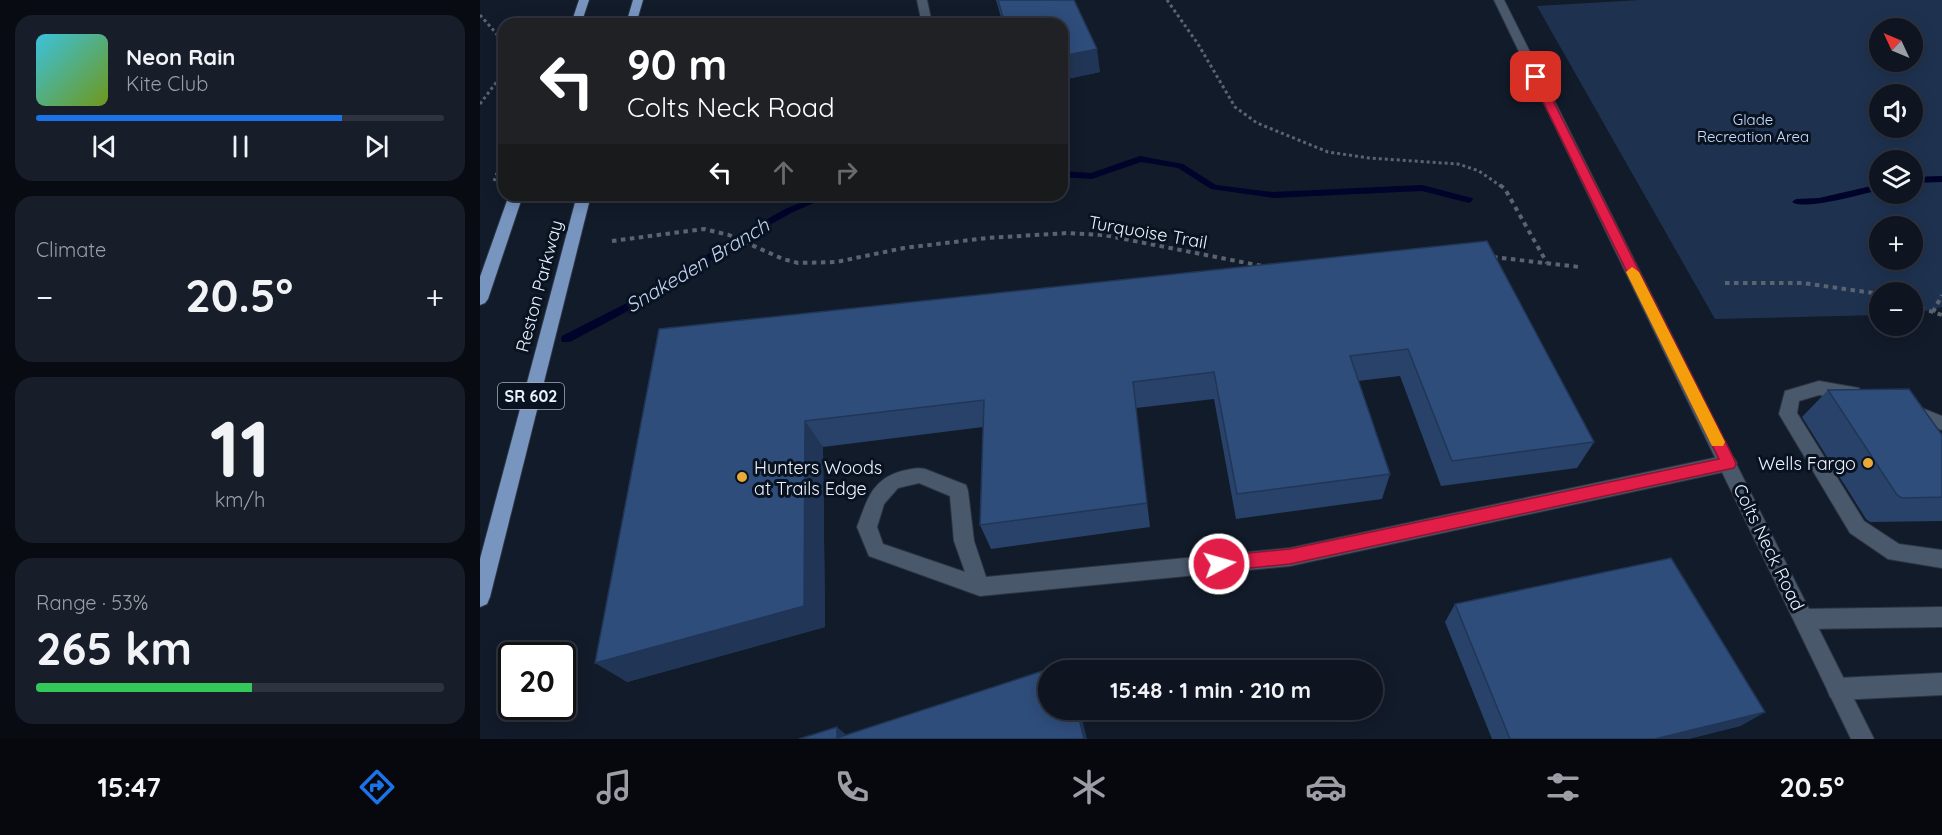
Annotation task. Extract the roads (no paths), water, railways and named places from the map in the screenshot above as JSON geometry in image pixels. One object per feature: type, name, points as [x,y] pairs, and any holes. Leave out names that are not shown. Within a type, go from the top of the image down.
[{"type":"main road","points":[[578,18],[585,0]]},
{"type":"main road","points":[[633,18],[638,0]]},
{"type":"main road","points":[[480,299],[514,201]]},
{"type":"main road","name":"Reston Parkway","points":[[480,597],[582,201]]},
{"type":"street","points":[[922,0],[926,18]]},
{"type":"street","name":"Colts Neck Road","points":[[1499,0],[1863,739]]},
{"type":"street","points":[[1874,398],[1819,388],[1791,396],[1788,414],[1857,527],[1895,553],[1942,559]]},
{"type":"street","points":[[1894,405],[1942,423]]},
{"type":"street","points":[[980,587],[964,541],[959,491],[919,475],[892,482],[876,500],[867,527],[876,550],[980,587],[1290,557],[1728,464]]},
{"type":"street","points":[[1805,618],[1942,616]]},
{"type":"street","points":[[1838,689],[1942,684]]},
{"type":"waterway","name":"Snakeden Branch","points":[[1068,174],[1092,176],[1140,159],[1180,166],[1214,187],[1273,195],[1422,188],[1469,200]]},
{"type":"waterway","name":"Snakeden Branch","points":[[1923,180],[1942,179]]},
{"type":"waterway","name":"Snakeden Branch","points":[[1796,202],[1819,201],[1869,190]]},
{"type":"waterway","name":"Snakeden Branch","points":[[566,339],[677,281],[722,248],[788,211],[813,201]]},
{"type":"place","name":"Wells Fargo","points":[[1868,463]]},
{"type":"place","name":"Hunters Woods at Trails Edge","points":[[742,477]]},
{"type":"park label","name":"Glade Recreation Area","points":[[1753,128]]}]
